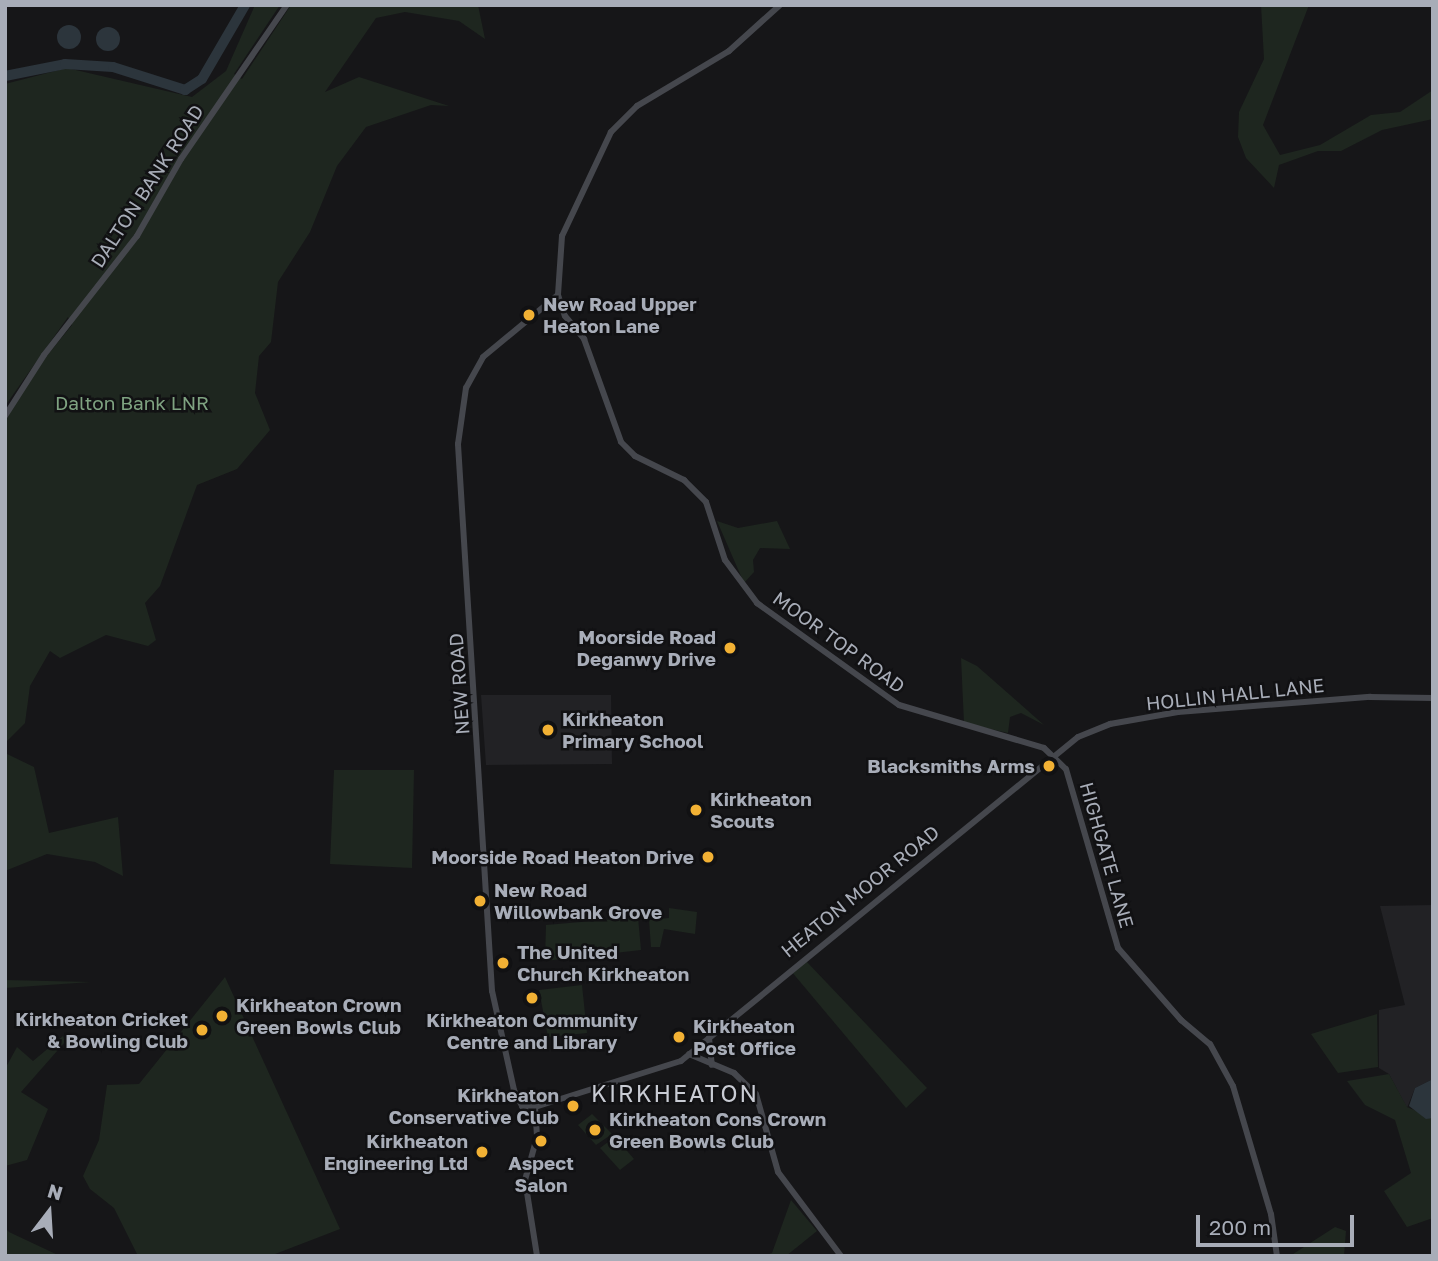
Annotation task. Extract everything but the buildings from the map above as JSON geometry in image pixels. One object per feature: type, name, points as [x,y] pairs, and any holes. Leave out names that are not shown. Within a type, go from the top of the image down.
[{"type":"street","name":"DALTON BANK ROAD","points":[[5,416],[44,355],[137,236],[181,159],[287,5]]},
{"type":"street","points":[[558,295],[562,236],[611,132],[636,106],[729,51],[780,5]]},
{"type":"street","name":"MOOR TOP ROAD","points":[[558,295],[584,339],[621,442],[635,456],[684,480],[706,502],[717,542],[757,603],[899,705],[1053,753]]},
{"type":"street","name":"NEW ROAD","points":[[535,1107],[522,1106],[498,1039],[488,957],[477,691],[458,444],[466,388],[483,357],[558,295]]},
{"type":"street","name":"HOLLIN HALL LANE","points":[[1053,753],[1110,724],[1178,712],[1430,697]]},
{"type":"street","name":"HEATON MOOR ROAD","points":[[535,1107],[668,1066],[689,1054],[1053,753]]},
{"type":"street","name":"HIGHGATE LANE","points":[[1053,753],[1066,769],[1118,948],[1181,1020],[1210,1044],[1234,1086],[1265,1189],[1277,1256]]},
{"type":"street","points":[[709,1038],[712,1065]]},
{"type":"street","points":[[689,1054],[734,1073],[756,1094],[778,1172],[841,1256]]},
{"type":"street","points":[[535,1107],[537,1137],[525,1180],[537,1256]]},
{"type":"shaded area","points":[[69,25],[77,29],[81,37],[77,45],[69,49],[61,45],[57,37],[61,29]]},
{"type":"shaded area","points":[[108,27],[116,31],[120,39],[116,47],[108,51],[100,47],[96,39],[100,31]]},
{"type":"shaded area","name":"Kirkheaton Primary School","points":[[481,695],[611,695],[612,764],[486,765]]},
{"type":"shaded area","points":[[1433,905],[1433,1079],[1415,1088],[1407,1108],[1389,1074],[1379,1068],[1379,1010],[1405,1005],[1380,906]]},
{"type":"shaded area","points":[[1433,1079],[1433,1118],[1426,1119],[1409,1106],[1415,1088]]},
{"type":"green space","name":"Dalton Bank LNR","points":[[255,5],[280,5],[234,74],[242,79],[291,5],[478,5],[485,39],[459,21],[405,12],[376,18],[325,92],[359,77],[449,106],[431,105],[366,127],[337,166],[310,232],[278,282],[271,342],[259,356],[255,393],[270,430],[237,469],[197,485],[160,586],[145,603],[156,640],[148,646],[106,635],[60,658],[50,651],[30,686],[25,723],[5,743],[5,422],[28,379],[72,325],[68,317],[5,406],[5,84],[67,68],[192,97],[226,71]]},
{"type":"green space","points":[[1261,5],[1309,5],[1263,125],[1280,155],[1320,145],[1371,115],[1400,112],[1433,90],[1433,119],[1382,130],[1341,151],[1318,151],[1279,165],[1274,188],[1246,158],[1238,137],[1239,112],[1264,59]]},
{"type":"green space","points":[[717,521],[738,528],[777,521],[790,549],[760,548],[753,560],[754,572],[744,583]]},
{"type":"green space","points":[[961,658],[977,666],[1044,725],[1021,713],[1010,717],[1008,733],[964,723]]},
{"type":"green space","points":[[5,753],[34,767],[49,833],[118,817],[123,876],[95,862],[47,854],[5,871]]},
{"type":"green space","points":[[334,770],[414,770],[412,868],[330,864]]},
{"type":"green space","points":[[669,908],[697,912],[695,934],[664,929],[660,947],[651,947],[649,920],[669,918]]},
{"type":"green space","points":[[638,917],[641,950],[545,961],[546,925]]},
{"type":"green space","points":[[806,961],[927,1088],[906,1108],[791,971]]},
{"type":"green space","points":[[225,977],[340,1229],[270,1256],[138,1256],[114,1208],[90,1189],[83,1176],[99,1140],[107,1085],[139,1084]]},
{"type":"green space","points":[[5,980],[91,982],[5,988]]},
{"type":"green space","points":[[582,985],[587,1033],[548,1037],[539,990]]},
{"type":"green space","points":[[1377,1014],[1378,1067],[1338,1073],[1311,1034]]},
{"type":"green space","points":[[63,1036],[65,1042],[21,1092],[48,1109],[27,1160],[5,1166],[5,1069],[17,1047],[33,1061]]},
{"type":"green space","points":[[1389,1074],[1407,1107],[1433,1118],[1433,1218],[1407,1227],[1384,1191],[1411,1173],[1395,1120],[1365,1105],[1347,1081]]},
{"type":"green space","name":"Kirkheaton Cons Crown Green Bowls Club","points":[[592,1114],[612,1134],[596,1145],[578,1125]]},
{"type":"green space","points":[[615,1137],[634,1159],[620,1170],[600,1148]]},
{"type":"green space","points":[[791,1200],[817,1231],[786,1256],[763,1256],[772,1253]]},
{"type":"green space","points":[[1335,1227],[1346,1231],[1344,1256],[1290,1256]]},
{"type":"green space","points":[[5,1228],[9,1232],[60,1256],[5,1256]]},
{"type":"waterway","points":[[5,76],[65,64],[113,67],[185,90],[202,79],[245,5]]},
{"type":"place","name":"New Road Upper Heaton Lane","points":[[529,315]]},
{"type":"place","name":"Moorside Road Deganwy Drive","points":[[730,648]]},
{"type":"place","name":"Kirkheaton Primary School","points":[[548,730]]},
{"type":"place","name":"Blacksmiths Arms","points":[[1049,766]]},
{"type":"place","name":"Kirkheaton Scouts","points":[[696,810]]},
{"type":"place","name":"Moorside Road Heaton Drive","points":[[708,857]]},
{"type":"place","name":"New Road Willowbank Grove","points":[[480,901]]},
{"type":"place","name":"The United Church Kirkheaton","points":[[503,963]]},
{"type":"place","name":"Kirkheaton Community Centre and Library","points":[[532,998]]},
{"type":"place","name":"Kirkheaton Crown Green Bowls Club","points":[[222,1016]]},
{"type":"place","name":"Kirkheaton Cricket & Bowling Club","points":[[202,1030]]},
{"type":"place","name":"Kirkheaton Post Office","points":[[679,1037]]},
{"type":"place","name":"Kirkheaton Conservative Club","points":[[573,1106]]},
{"type":"place","name":"Kirkheaton Cons Crown Green Bowls Club","points":[[595,1130]]},
{"type":"place","name":"Aspect Salon","points":[[541,1141]]},
{"type":"place","name":"Kirkheaton Engineering Ltd","points":[[482,1152]]},
{"type":"district","name":"KIRKHEATON","points":[[675,1093]]}]
